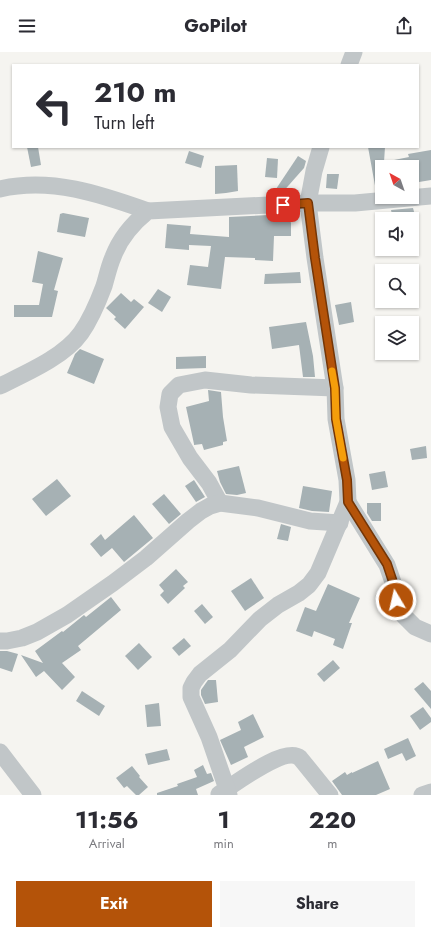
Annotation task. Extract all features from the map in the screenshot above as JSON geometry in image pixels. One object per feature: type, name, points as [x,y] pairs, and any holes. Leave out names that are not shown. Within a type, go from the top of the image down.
[{"type":"street","points":[[349,64],[354,52]]},
{"type":"street","points":[[321,148],[314,170],[308,203],[335,388],[336,419],[347,480],[348,502],[318,573],[309,585],[300,593],[278,605],[260,619],[230,650],[200,674],[191,688],[191,697],[209,736],[225,793],[267,764],[278,758],[293,755],[300,758],[330,795]]},
{"type":"street","points":[[0,189],[16,185],[39,184],[72,188],[101,195],[148,211],[258,207],[308,203],[362,203],[431,196]]},
{"type":"street","points":[[0,386],[48,362],[80,334],[90,318],[104,286],[113,256],[124,236],[135,222],[148,211]]},
{"type":"street","points":[[220,503],[209,483],[190,458],[172,427],[168,407],[170,394],[179,385],[205,380],[250,385],[335,388]]},
{"type":"street","points":[[348,502],[387,564],[395,588],[398,608],[415,627],[431,634]]},
{"type":"street","points":[[0,641],[22,638],[67,615],[140,562],[201,511],[210,506],[220,503],[258,508],[310,521],[340,523]]},
{"type":"street","points":[[0,752],[33,795]]},
{"type":"street","points":[[422,795],[431,792]]},
{"type":"building","points":[[27,148],[38,148],[41,165],[31,167]]},
{"type":"building","points":[[368,148],[385,148],[384,160],[375,160],[375,186]]},
{"type":"building","points":[[431,150],[431,180],[419,182],[419,160],[394,160],[409,157],[408,154]]},
{"type":"building","points":[[189,151],[204,156],[201,168],[185,163]]},
{"type":"building","points":[[298,156],[306,161],[304,168],[281,194],[272,195]]},
{"type":"building","points":[[267,158],[278,159],[277,178],[265,177]]},
{"type":"building","points":[[237,165],[238,191],[215,194],[215,166]]},
{"type":"building","points":[[327,174],[339,174],[337,189],[326,188]]},
{"type":"building","points":[[413,208],[414,212],[391,212],[391,210]]},
{"type":"building","points":[[63,213],[89,218],[85,237],[57,232],[60,214]]},
{"type":"building","points":[[288,214],[291,223],[291,236],[274,236],[273,261],[255,260],[255,258],[225,257],[221,289],[187,285],[190,265],[208,267],[211,246],[189,245],[189,250],[165,248],[167,224],[191,226],[190,234],[229,237],[229,217]]},
{"type":"building","points":[[38,251],[63,258],[54,290],[58,291],[52,317],[14,317],[14,305],[39,305],[43,284],[32,282]]},
{"type":"building","points":[[300,272],[301,283],[264,284],[265,274]]},
{"type":"building","points":[[158,289],[171,297],[162,312],[148,303]]},
{"type":"building","points":[[121,293],[131,302],[134,299],[144,307],[125,329],[114,319],[116,317],[106,308]]},
{"type":"building","points":[[351,302],[354,322],[339,325],[335,305]]},
{"type":"building","points":[[306,322],[313,356],[315,377],[303,377],[299,345],[272,349],[269,327]]},
{"type":"building","points":[[80,349],[104,359],[94,384],[67,373],[75,354]]},
{"type":"building","points":[[206,356],[206,368],[176,369],[176,357]]},
{"type":"building","points":[[208,390],[221,392],[227,441],[223,442],[223,445],[204,450],[202,444],[194,445],[186,407],[209,401]]},
{"type":"building","points":[[426,446],[427,458],[412,460],[410,449]]},
{"type":"building","points":[[239,466],[246,493],[237,495],[226,494],[220,482],[217,471]]},
{"type":"building","points":[[385,471],[388,487],[372,490],[369,474]]},
{"type":"building","points":[[57,479],[71,496],[46,516],[32,499]]},
{"type":"building","points":[[194,480],[205,497],[196,502],[185,486]]},
{"type":"building","points":[[303,486],[332,491],[329,512],[312,511],[299,508]]},
{"type":"building","points":[[164,494],[181,514],[169,524],[152,504]]},
{"type":"building","points":[[367,503],[381,503],[381,521],[372,521],[367,513]]},
{"type":"building","points":[[134,515],[153,538],[124,562],[112,548],[101,557],[90,544],[101,534],[105,540]]},
{"type":"building","points":[[281,524],[291,527],[288,541],[277,539]]},
{"type":"building","points":[[176,569],[188,582],[183,586],[185,588],[168,604],[160,595],[164,591],[159,585]]},
{"type":"building","points":[[251,578],[264,598],[245,611],[231,591]]},
{"type":"building","points":[[328,584],[360,598],[349,623],[352,623],[343,649],[333,645],[335,639],[314,631],[312,637],[296,631],[305,607],[316,611]]},
{"type":"building","points":[[111,597],[121,610],[78,646],[81,650],[62,663],[75,677],[62,690],[44,671],[36,677],[21,655],[43,663],[35,651],[62,631],[63,632],[84,615],[86,617]]},
{"type":"building","points":[[202,604],[213,617],[205,624],[194,611]]},
{"type":"building","points":[[184,638],[191,646],[179,656],[172,648]]},
{"type":"building","points":[[139,643],[152,657],[138,670],[125,656]]},
{"type":"building","points":[[0,651],[18,654],[12,672],[0,668]]},
{"type":"building","points":[[333,660],[340,668],[324,682],[317,674]]},
{"type":"building","points":[[208,680],[216,680],[218,702],[205,704],[201,695],[201,690]]},
{"type":"building","points":[[423,682],[431,691],[431,709],[414,689]]},
{"type":"building","points":[[82,691],[105,706],[99,716],[76,701]]},
{"type":"building","points":[[159,703],[161,726],[147,727],[145,705]]},
{"type":"building","points":[[423,707],[431,718],[431,722],[420,730],[410,716]]},
{"type":"building","points":[[253,714],[264,737],[244,747],[248,757],[231,765],[220,740],[241,730],[238,722]]},
{"type":"building","points":[[408,738],[416,756],[406,761],[402,753],[388,759],[384,749]]},
{"type":"building","points":[[167,749],[170,760],[148,765],[145,754]]},
{"type":"building","points":[[378,761],[390,789],[376,795],[342,795],[332,781],[345,772],[347,775]]},
{"type":"building","points":[[203,765],[207,774],[211,773],[214,781],[196,789],[198,795],[157,795],[157,793],[178,786],[177,784],[197,777],[194,770]]},
{"type":"building","points":[[132,766],[148,787],[139,795],[136,795],[127,786],[124,788],[116,778]]},
{"type":"slow traffic","points":[[332,371],[335,388],[336,419],[343,458]]},
{"type":"route","points":[[283,205],[308,203],[335,388],[336,419],[347,480],[348,502],[387,564],[395,588],[396,600]]}]
